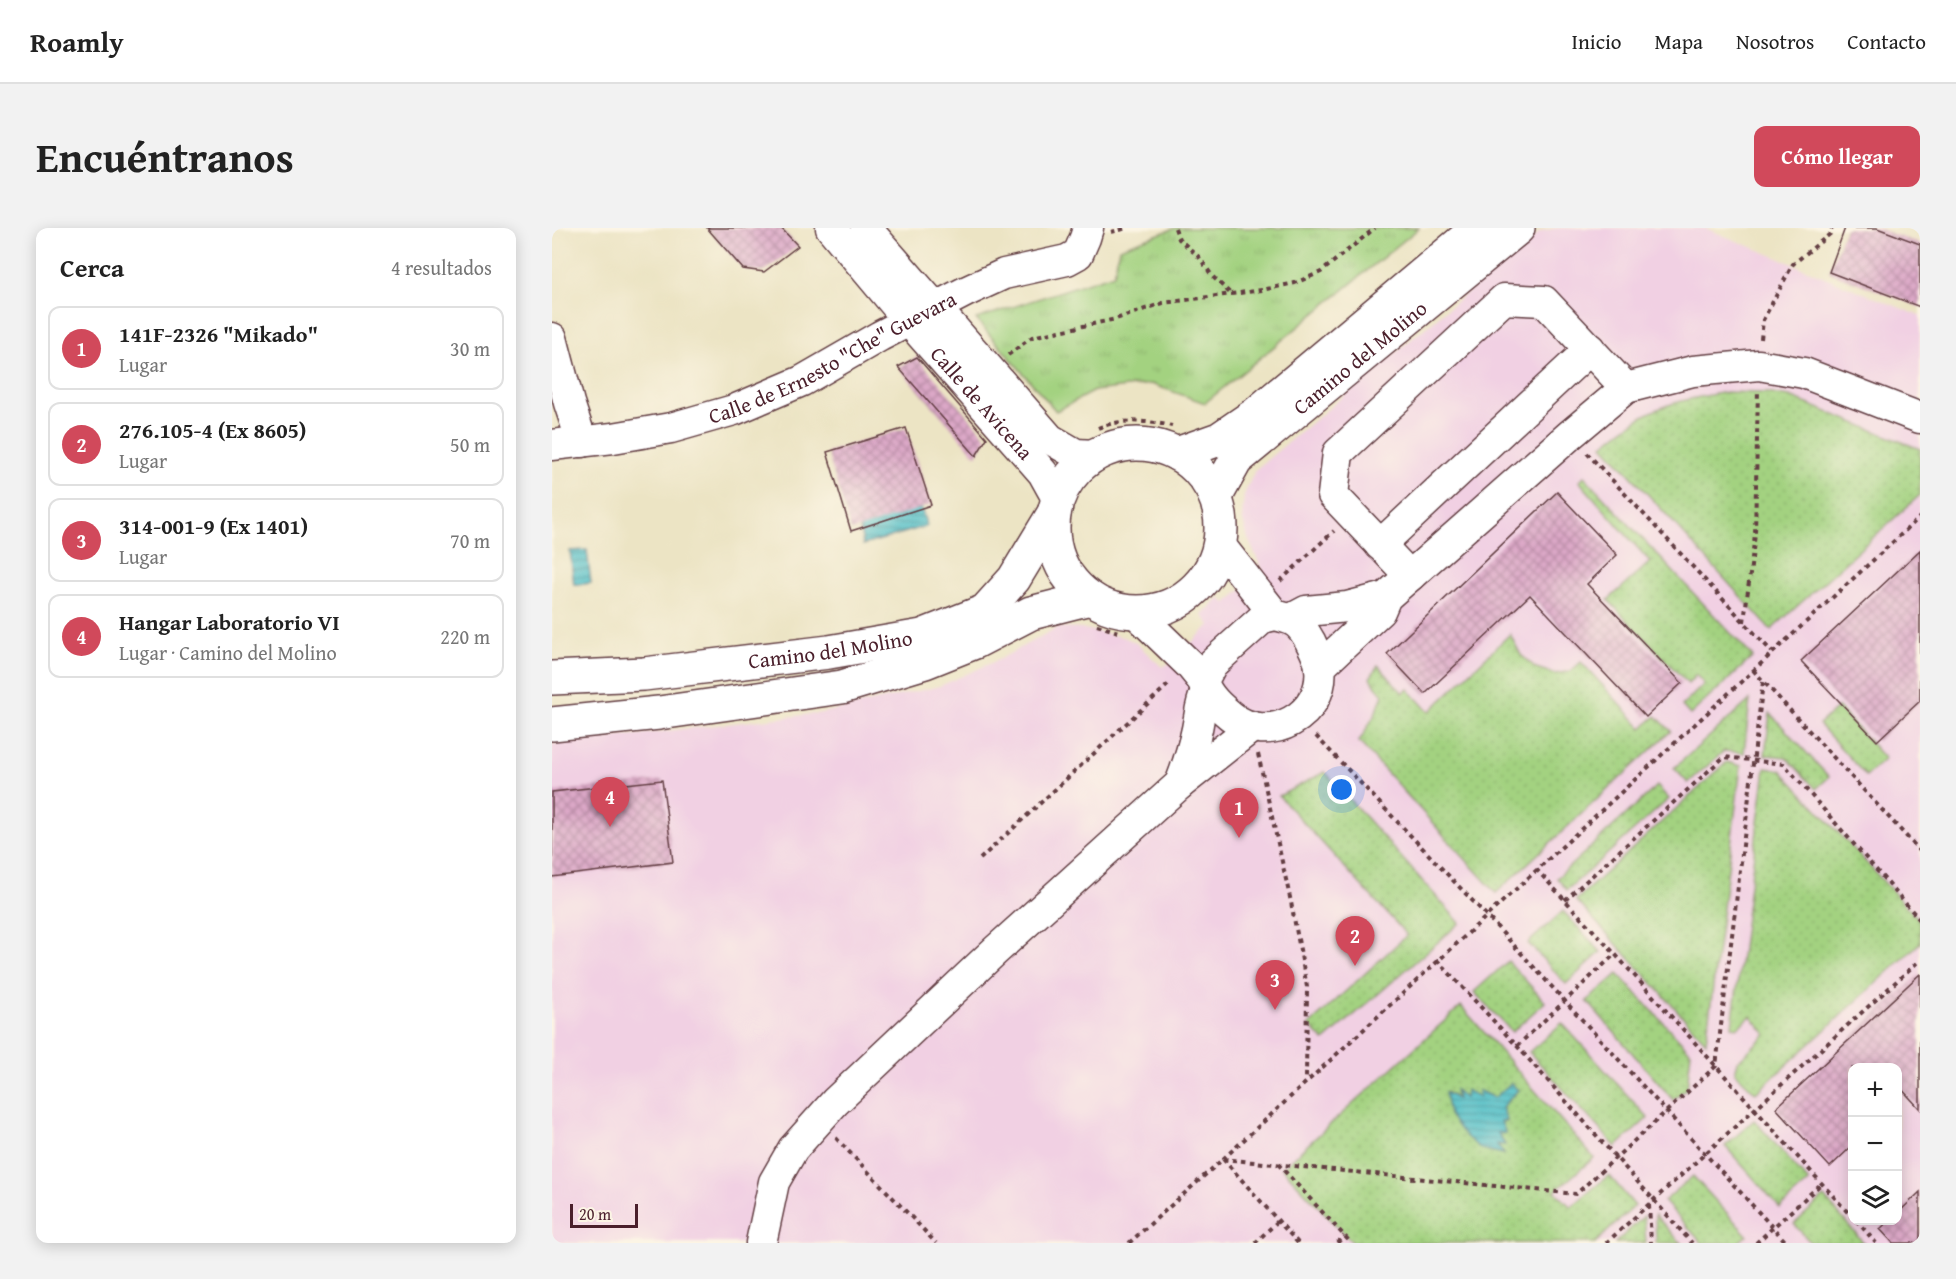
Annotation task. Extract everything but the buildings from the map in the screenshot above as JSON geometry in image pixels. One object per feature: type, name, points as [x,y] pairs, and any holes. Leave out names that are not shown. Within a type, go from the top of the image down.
[{"type":"main road","name":"Camino del Molino","points":[[1178,441],[1219,439],[1257,413],[1478,228]]},
{"type":"main road","name":"Camino del Molino","points":[[1215,496],[1236,460],[1518,228]]},
{"type":"main road","points":[[1178,441],[1215,496],[1220,512],[1220,545],[1213,564],[1189,594],[1173,604],[1154,610],[1135,612],[1112,608],[1090,598],[1072,582],[1060,561],[1054,537],[1056,506],[1067,482],[1079,467],[1080,452],[1136,444],[1157,446],[1178,441]]},
{"type":"main road","name":"Camino del Molino","points":[[552,678],[644,674],[829,652],[922,636],[985,610],[1014,579],[1056,506]]},
{"type":"main road","name":"Camino del Molino","points":[[552,724],[659,713],[842,687],[925,662],[975,642],[1031,613],[1090,598]]},
{"type":"street","name":"Calle de Avicena","points":[[831,228],[921,315],[1043,473],[1056,506]]},
{"type":"street","points":[[866,228],[921,315],[990,372],[1050,439],[1080,452]]},
{"type":"street","name":"Calle de Ernesto \"Che\" Guevara","points":[[552,445],[671,428],[734,410],[802,381],[921,315],[1004,274],[1067,260],[1078,254],[1088,228]]},
{"type":"street","points":[[1410,576],[1333,495],[1338,453],[1504,299],[1544,301],[1626,388]]},
{"type":"street","points":[[552,338],[582,442]]},
{"type":"street","points":[[1380,545],[1590,349]]},
{"type":"street","points":[[1320,668],[1380,611],[1386,597],[1626,388],[1693,371],[1759,365],[1804,373],[1920,418]]},
{"type":"street","points":[[1135,612],[1237,721],[1252,727],[1268,729],[1284,726],[1299,718],[1312,704],[1319,686],[1320,668],[1315,651],[1301,626],[1276,611],[1220,545]]},
{"type":"street","points":[[1180,784],[1197,727],[1200,705],[1199,679],[1212,664],[1263,618],[1276,611],[1347,607],[1386,597]]},
{"type":"street","points":[[760,1243],[774,1182],[793,1149],[835,1102],[987,959],[1180,784],[1252,727]]},
{"type":"path","points":[[1175,228],[1179,240],[1199,257],[1213,277],[1231,294]]},
{"type":"path","points":[[990,372],[1032,337],[1116,319],[1163,303],[1295,283],[1321,272],[1375,228]]},
{"type":"path","points":[[1744,622],[1755,534],[1759,365],[1763,320],[1793,264],[1830,234],[1832,228]]},
{"type":"path","points":[[1080,452],[1087,433],[1113,422],[1134,421],[1178,441]]},
{"type":"path","points":[[1570,435],[1772,652]]},
{"type":"path","points":[[1276,611],[1351,516]]},
{"type":"path","points":[[1129,1243],[1920,517]]},
{"type":"path","points":[[1753,670],[1920,851]]},
{"type":"path","points":[[980,859],[1199,679]]},
{"type":"path","points":[[1223,1159],[1576,1194],[1716,1066],[1763,682]]},
{"type":"path","points":[[1299,718],[1486,915],[1787,1243]]},
{"type":"path","points":[[1252,727],[1291,902],[1306,987],[1306,1081]]},
{"type":"path","points":[[1565,900],[1724,757],[1784,764],[1920,920]]},
{"type":"path","points":[[1536,869],[1616,954],[1848,1213]]},
{"type":"path","points":[[1517,1046],[1616,954]]},
{"type":"path","points":[[1437,960],[1517,1046],[1692,1243]]},
{"type":"path","points":[[1606,1243],[1920,960]]},
{"type":"path","points":[[819,1120],[936,1243]]},
{"type":"path","points":[[1223,1159],[1298,1243]]},
{"type":"path","points":[[1278,1164],[1351,1243]]},
{"type":"path","points":[[1756,1243],[1822,1184]]},
{"type":"path","points":[[1649,1204],[1651,1243]]},
{"type":"path","points":[[1255,1243],[1278,1221]]},
{"type":"path","points":[[1860,1225],[1876,1243]]},
{"type":"path","points":[[1336,1243],[1344,1236]]},
{"type":"shaded area","points":[[1558,228],[1705,228],[1920,316],[1920,1243],[552,1243],[552,744],[822,713],[940,686],[1000,659],[1058,627],[1084,629],[1123,637],[1135,642],[1162,667],[1170,663],[1210,625],[1202,615],[1220,598],[1226,603],[1263,571],[1248,539],[1242,517],[1244,495],[1255,470],[1541,231]]},
{"type":"green space","points":[[1176,228],[1419,228],[1205,403],[1151,384],[1094,391],[1056,411],[976,319],[1114,274],[1119,248]]},
{"type":"green space","points":[[1726,392],[1766,393],[1790,397],[1920,449],[1920,495],[1771,630],[1603,445],[1637,420],[1658,409]]},
{"type":"green space","points":[[1584,476],[1753,657],[1690,715],[1682,706],[1704,684],[1696,675],[1688,684],[1608,600],[1650,562],[1579,481]]},
{"type":"green space","points":[[1510,634],[1521,655],[1536,668],[1555,674],[1571,671],[1581,662],[1642,728],[1656,716],[1671,731],[1496,893],[1359,742],[1383,695],[1370,678],[1378,665],[1403,693],[1408,689],[1429,712]]},
{"type":"green space","points":[[1750,700],[1744,753],[1724,751],[1688,783],[1674,768]]},
{"type":"green space","points":[[1838,707],[1885,759],[1866,776],[1819,724]]},
{"type":"green space","points":[[1770,713],[1829,777],[1816,789],[1786,757],[1765,755]]},
{"type":"green space","points":[[1727,762],[1741,766],[1706,1042],[1576,900]]},
{"type":"green space","points":[[1765,768],[1781,770],[1920,921],[1920,943],[1756,1093],[1735,1073],[1738,1061],[1766,1034],[1751,1016],[1737,1028],[1732,1026]]},
{"type":"green space","points":[[1325,772],[1460,923],[1324,1041],[1309,1025],[1407,935],[1279,796]]},
{"type":"green space","points":[[1657,786],[1669,799],[1567,890],[1557,878]]},
{"type":"green space","points":[[1563,911],[1601,952],[1566,984],[1528,943]]},
{"type":"green space","points":[[1508,961],[1545,1002],[1512,1032],[1474,992]]},
{"type":"green space","points":[[1618,974],[1691,1052],[1687,1088],[1673,1100],[1587,1001]]},
{"type":"green space","points":[[1461,1006],[1594,1158],[1555,1191],[1571,1207],[1609,1175],[1635,1206],[1595,1243],[1353,1243],[1282,1168]],"holes":[[[1518,1090],[1502,1107],[1507,1121],[1501,1120],[1505,1134],[1497,1132],[1504,1144],[1497,1143],[1503,1154],[1446,1092],[1457,1099],[1466,1099],[1466,1091],[1480,1098],[1478,1091],[1494,1098]]]},
{"type":"green space","points":[[1562,1023],[1648,1118],[1616,1147],[1529,1052]]},
{"type":"green space","points":[[1754,1120],[1809,1182],[1780,1208],[1725,1146]]},
{"type":"green space","points":[[1693,1176],[1747,1235],[1738,1243],[1702,1243],[1664,1201]]},
{"type":"green space","points":[[1824,1197],[1864,1243],[1811,1243],[1794,1224]]},
{"type":"green space","points":[[1655,1215],[1681,1243],[1656,1243]]},
{"type":"green space","points":[[1644,1216],[1646,1243],[1615,1243]]},
{"type":"water","points":[[918,499],[927,526],[863,545],[858,517]]},
{"type":"water","points":[[587,550],[591,583],[574,585],[570,551]]},
{"type":"water","points":[[1511,1083],[1518,1090],[1502,1107],[1507,1121],[1501,1121],[1506,1134],[1498,1133],[1505,1145],[1497,1144],[1504,1154],[1481,1149],[1463,1134],[1449,1115],[1445,1092],[1457,1099],[1455,1090],[1465,1098],[1466,1090],[1479,1097],[1478,1090],[1494,1098]]},
{"type":"place","name":"Hangar Laboratorio VI","points":[[610,827]]},
{"type":"place","name":"141F-2326 \"Mikado\"","points":[[1239,838]]},
{"type":"place","name":"276.105-4 (Ex 8605)","points":[[1355,966]]},
{"type":"place","name":"314-001-9 (Ex 1401)","points":[[1275,1010]]}]
